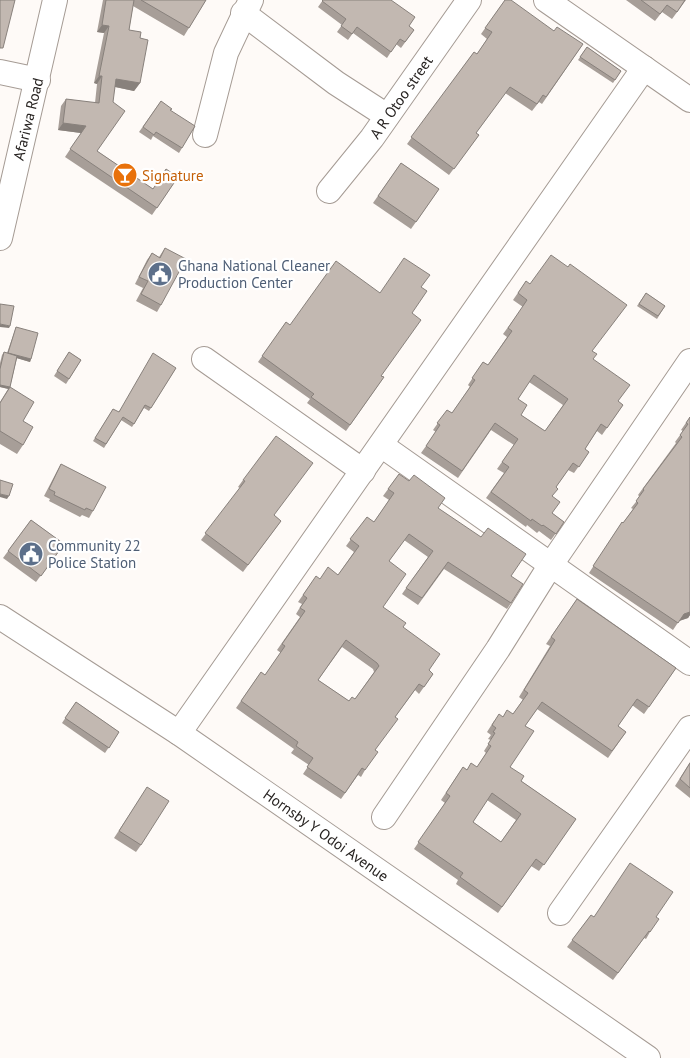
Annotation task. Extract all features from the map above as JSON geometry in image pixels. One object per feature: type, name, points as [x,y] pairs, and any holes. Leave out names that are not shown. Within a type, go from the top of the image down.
[{"type":"street","name":"Afariwa Road","points":[[0,238],[38,80],[54,0]]},
{"type":"street","name":"A R Otoo street","points":[[329,191],[346,172],[469,0]]},
{"type":"street","points":[[546,0],[644,68],[688,94]]},
{"type":"street","points":[[205,135],[226,53],[247,6],[336,83],[387,116]]},
{"type":"street","points":[[179,733],[644,68]]},
{"type":"street","points":[[0,72],[38,80]]},
{"type":"street","points":[[204,359],[363,471]]},
{"type":"street","points":[[384,816],[498,649],[550,566],[690,362]]},
{"type":"street","points":[[381,445],[550,566],[687,654]]},
{"type":"street","name":"Hornsby Y Odoi Avenue","points":[[0,617],[179,733],[648,1058]]},
{"type":"street","points":[[560,913],[690,728]]},
{"type":"building","points":[[0,0],[15,0],[3,48],[0,48]]},
{"type":"building","points":[[106,0],[134,0],[129,30],[141,32],[140,38],[148,40],[140,83],[116,79],[113,102],[125,111],[97,151],[153,189],[166,169],[178,177],[157,208],[70,149],[86,126],[63,123],[66,99],[99,103],[102,76],[99,76],[109,26],[102,25]]},
{"type":"building","points":[[141,0],[206,0],[189,28]]},
{"type":"building","points":[[323,0],[391,0],[415,17],[409,26],[414,30],[405,42],[400,39],[391,52],[357,27],[352,34],[341,26],[346,19]]},
{"type":"building","points":[[505,0],[511,0],[554,31],[557,27],[583,44],[546,97],[543,95],[537,104],[510,87],[476,133],[479,135],[454,169],[411,137],[474,52],[477,54],[492,32],[485,28]]},
{"type":"building","points":[[641,0],[685,0],[677,12],[667,5],[660,14]]},
{"type":"building","points":[[587,47],[621,71],[615,80],[580,57]]},
{"type":"building","points":[[161,101],[172,109],[170,110],[195,126],[182,148],[156,132],[154,135],[143,127]]},
{"type":"building","points":[[401,163],[439,189],[416,222],[378,196]]},
{"type":"building","points":[[165,248],[186,259],[161,305],[141,294],[148,281],[139,277],[152,253],[160,258]]},
{"type":"building","points":[[551,255],[568,267],[570,264],[627,305],[592,351],[597,354],[593,359],[630,385],[618,401],[623,405],[607,428],[601,424],[585,449],[589,452],[579,467],[573,463],[556,487],[558,489],[552,496],[560,502],[552,513],[564,522],[556,534],[532,519],[531,521],[491,492],[509,467],[502,462],[518,439],[495,423],[462,471],[426,446],[440,425],[437,423],[447,410],[452,413],[475,380],[472,378],[483,362],[488,365],[512,331],[508,328],[527,300],[518,293],[526,281],[530,284]],"holes":[[[534,375],[568,399],[545,431],[521,415],[527,405],[518,399]]]},
{"type":"building","points":[[404,258],[430,275],[421,287],[427,291],[412,313],[421,320],[381,376],[384,377],[350,425],[311,397],[314,394],[262,356],[286,322],[290,325],[336,261],[380,293]]},
{"type":"building","points":[[646,293],[665,306],[658,316],[639,304]]},
{"type":"building","points":[[0,304],[14,306],[10,326],[0,324]]},
{"type":"building","points":[[16,327],[38,333],[31,359],[8,353]]},
{"type":"building","points":[[4,352],[17,356],[10,387],[0,385],[0,369]]},
{"type":"building","points":[[69,352],[81,360],[69,379],[57,371]]},
{"type":"building","points":[[153,353],[176,368],[151,408],[145,405],[134,424],[123,417],[106,444],[95,438],[113,409],[119,412]]},
{"type":"building","points":[[10,387],[34,402],[23,421],[33,427],[23,445],[0,431],[0,403]]},
{"type":"building","points":[[690,417],[690,612],[684,614],[678,623],[593,566],[622,522],[638,503],[636,501],[643,489],[682,437],[680,435],[688,424],[686,423]]},
{"type":"building","points":[[276,436],[313,463],[274,515],[281,521],[248,565],[205,533],[245,481],[243,480]]},
{"type":"building","points":[[61,464],[106,487],[93,511],[86,508],[85,510],[54,495],[55,492],[49,489]]},
{"type":"building","points":[[399,474],[409,481],[414,475],[445,498],[438,508],[481,537],[488,528],[526,554],[511,576],[523,584],[511,603],[448,562],[422,598],[406,588],[433,551],[409,534],[389,561],[406,574],[383,607],[406,623],[403,627],[440,654],[429,670],[433,674],[424,687],[419,684],[395,717],[398,719],[375,750],[378,752],[365,770],[362,768],[345,793],[307,767],[313,758],[296,746],[298,742],[241,701],[261,672],[265,675],[285,646],[282,644],[305,611],[300,608],[307,598],[303,595],[316,576],[320,579],[328,567],[338,575],[359,546],[350,539],[367,517],[374,522],[394,493],[388,489]],"holes":[[[346,640],[379,666],[355,699],[352,697],[349,701],[318,680]]]},
{"type":"building","points":[[0,480],[13,484],[9,496],[0,494]]},
{"type":"building","name":"Community 22 Police Station","points":[[31,520],[64,544],[41,576],[8,551]]},
{"type":"building","points":[[577,599],[676,668],[649,707],[637,699],[618,726],[626,732],[612,751],[542,702],[525,726],[534,731],[510,767],[524,776],[521,781],[576,819],[544,865],[536,859],[502,907],[460,877],[463,873],[418,842],[450,796],[446,793],[463,767],[467,770],[471,763],[477,767],[491,746],[488,744],[496,728],[492,725],[499,714],[503,717],[507,710],[513,714],[528,693],[524,690],[555,640],[551,637]],"holes":[[[492,793],[521,814],[501,842],[473,822]]]},
{"type":"building","points":[[76,702],[119,732],[109,748],[65,718]]},
{"type":"building","points":[[690,763],[690,788],[680,779]]},
{"type":"building","points":[[147,787],[169,801],[141,845],[119,831]]},
{"type":"building","points":[[630,863],[673,892],[656,917],[659,919],[618,973],[572,940],[591,915],[594,917]]},
{"type":"place","name":"Signature","points":[[125,175]]},
{"type":"place","name":"Ghana National Cleaner Production Center","points":[[160,274]]},
{"type":"place","name":"Community 22 Police Station","points":[[31,554]]}]
